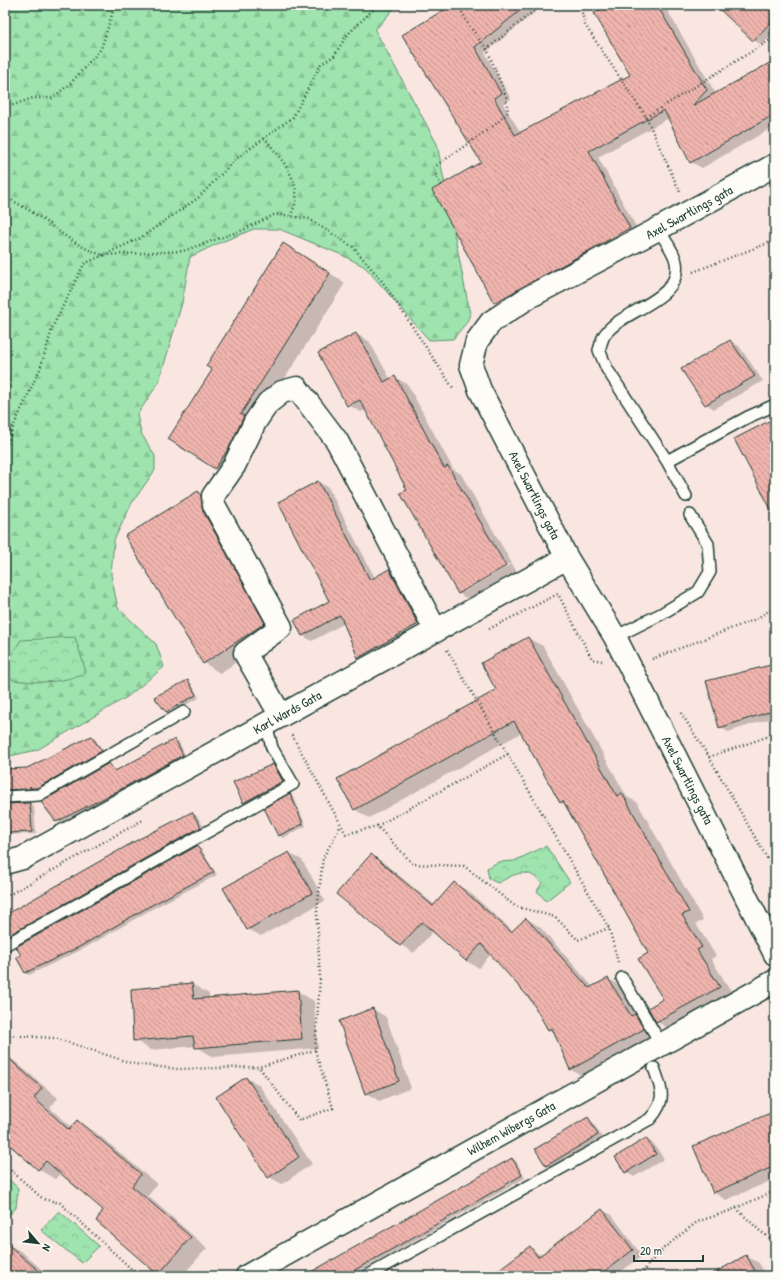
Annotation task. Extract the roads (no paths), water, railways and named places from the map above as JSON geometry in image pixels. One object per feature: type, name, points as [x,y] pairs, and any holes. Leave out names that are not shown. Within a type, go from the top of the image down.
[{"type":"street","name":"Axel Swartlings gata","points":[[775,164],[658,229],[529,297],[491,322],[477,341],[472,365],[480,390],[567,558],[615,637],[775,954]]},
{"type":"street","points":[[274,720],[245,653],[281,627],[214,505],[213,496],[234,466],[255,422],[268,403],[282,392],[297,388],[337,441],[436,631]]},
{"type":"street","name":"Karl Wards Gata","points":[[5,863],[23,858],[567,558]]},
{"type":"street","name":"Wilhem Wibergs Gata","points":[[248,1276],[775,981]]},
{"type":"lane","points":[[658,229],[676,260],[676,272],[674,279],[665,292],[651,303],[621,319],[605,333],[599,350],[607,369],[667,461],[686,496]]},
{"type":"lane","points":[[667,461],[748,417],[775,405]]},
{"type":"lane","points":[[615,637],[661,614],[698,592],[710,572],[708,544],[690,515]]},
{"type":"lane","points":[[5,798],[39,795],[184,712]]},
{"type":"lane","points":[[5,945],[293,784],[272,748],[274,720]]},
{"type":"lane","points":[[622,978],[661,1044]]},
{"type":"lane","points":[[367,1276],[650,1119],[658,1110],[663,1094],[654,1068]]}]
